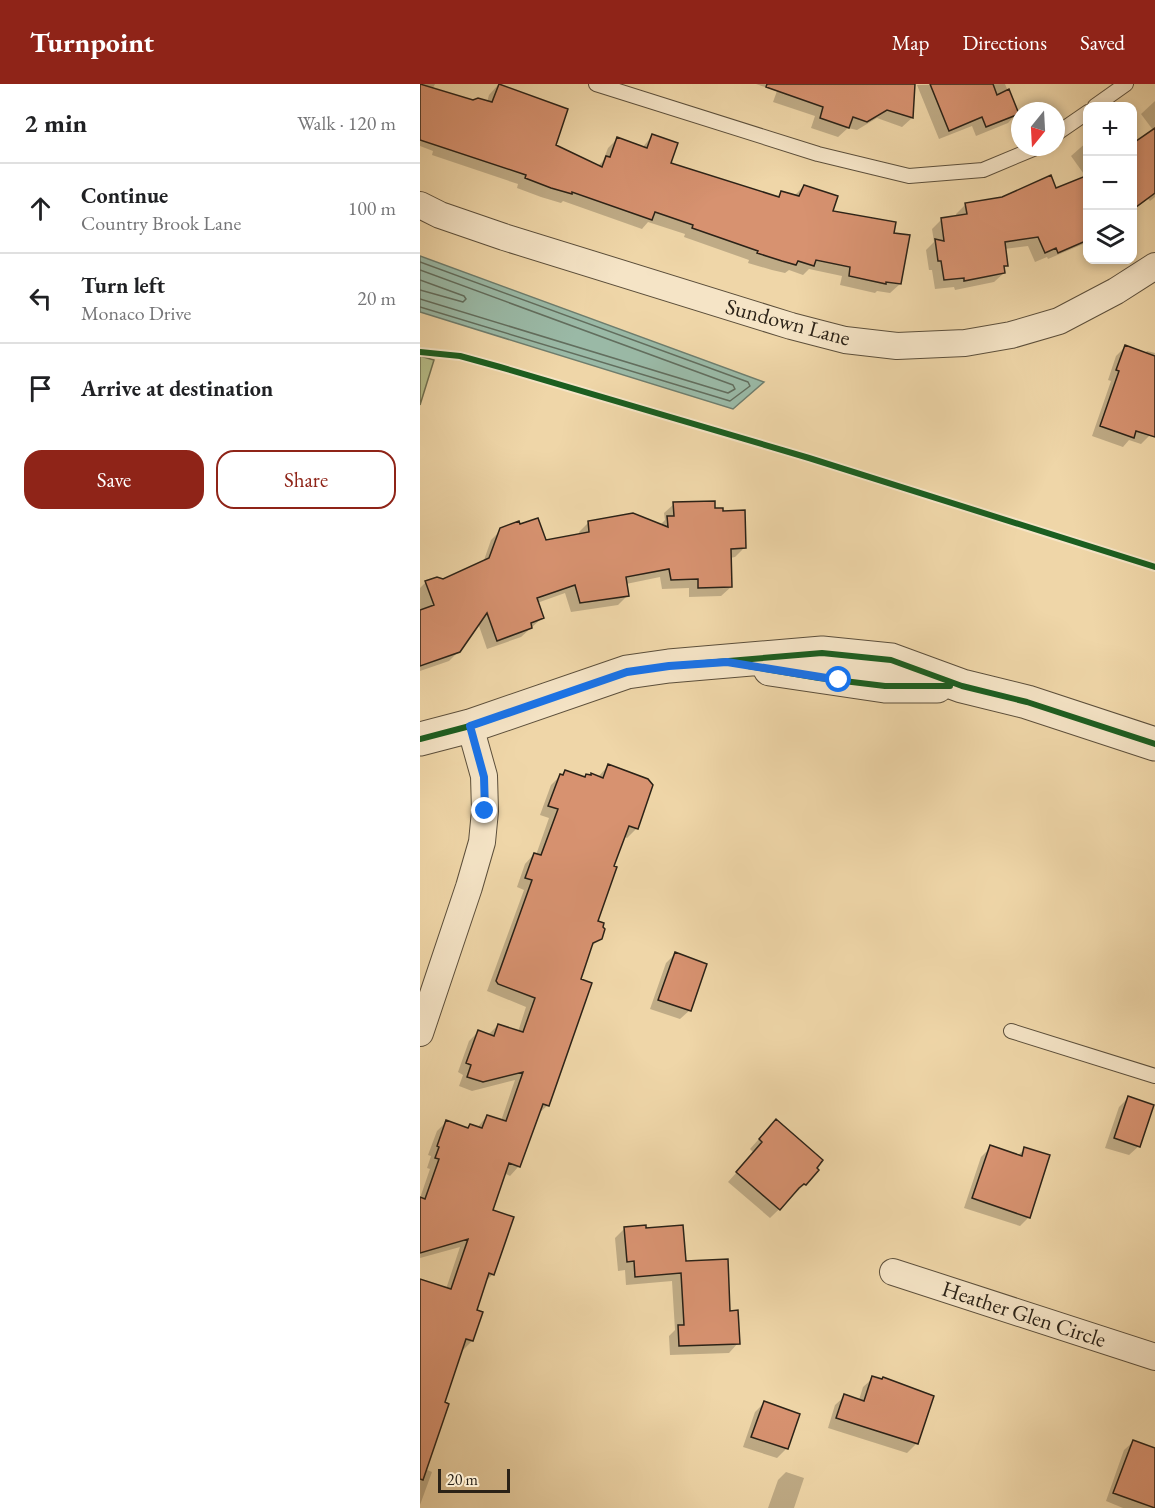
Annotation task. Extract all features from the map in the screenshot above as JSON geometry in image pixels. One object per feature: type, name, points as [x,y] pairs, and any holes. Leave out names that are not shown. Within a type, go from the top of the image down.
[{"type":"street","name":"Sundown Lane","points":[[420,205],[440,215],[504,237],[791,326],[845,340],[897,345],[964,343],[1011,335],[1059,321],[1116,291],[1155,266]]},
{"type":"street","points":[[420,739],[470,726],[627,672],[727,662],[819,678],[885,686],[962,686],[1027,702],[1155,744]]},
{"type":"street","points":[[420,1033],[482,842],[485,811],[484,777],[470,726]]},
{"type":"street","name":"Heather Glen Circle","points":[[893,1272],[1155,1357]]},
{"type":"lane","points":[[596,84],[818,154],[909,176],[983,170],[1016,156]]},
{"type":"lane","points":[[1101,102],[1126,84]]},
{"type":"lane","points":[[1065,128],[1083,115]]},
{"type":"lane","points":[[1011,1031],[1155,1076]]},
{"type":"green space","points":[[420,356],[434,360],[420,405]]},
{"type":"water","points":[[420,256],[764,382],[733,409],[420,312]]},
{"type":"building","points":[[420,84],[473,100],[478,98],[492,102],[499,84],[568,109],[556,145],[602,167],[606,156],[610,157],[617,137],[647,148],[652,134],[678,143],[671,163],[779,197],[781,191],[799,196],[804,185],[838,196],[833,211],[896,222],[894,233],[910,235],[901,284],[886,282],[886,284],[849,276],[850,267],[816,260],[814,266],[798,261],[796,265],[782,261],[655,212],[652,220],[572,192],[572,194],[551,188],[525,178],[526,175],[420,140]]},
{"type":"building","points":[[767,84],[915,84],[913,118],[887,110],[867,122],[853,117],[849,128],[820,118],[823,107],[766,87]]},
{"type":"building","points":[[930,84],[993,84],[997,95],[1009,89],[1014,102],[1011,102],[1011,117],[986,127],[982,117],[949,131]]},
{"type":"building","points":[[1155,128],[1155,193],[1137,206],[1137,156],[1137,141]]},
{"type":"building","points":[[1051,175],[1056,188],[1083,177],[1083,242],[1058,253],[1056,248],[1045,253],[1038,237],[1005,242],[1008,266],[1004,266],[1005,273],[964,281],[964,278],[944,280],[935,239],[944,241],[941,218],[967,214],[965,203],[1002,197]]},
{"type":"building","points":[[1125,345],[1155,356],[1155,437],[1136,431],[1134,438],[1100,426],[1119,371],[1116,370]]},
{"type":"building","points":[[715,501],[715,508],[723,508],[723,511],[745,510],[746,548],[731,549],[732,587],[698,588],[698,579],[671,580],[669,569],[626,577],[629,596],[580,603],[575,585],[537,598],[544,618],[531,623],[532,628],[497,641],[487,613],[460,652],[420,666],[420,610],[434,605],[425,581],[437,577],[443,579],[489,558],[500,528],[519,521],[520,524],[538,518],[546,540],[589,532],[588,521],[633,513],[668,527],[667,516],[674,516],[673,502]]},
{"type":"building","points":[[608,764],[648,779],[653,785],[638,829],[629,826],[614,866],[617,867],[598,921],[604,923],[605,929],[602,939],[593,943],[581,979],[592,983],[549,1106],[543,1104],[520,1167],[509,1163],[493,1210],[514,1217],[494,1275],[489,1273],[477,1310],[483,1312],[473,1341],[466,1339],[445,1402],[449,1404],[423,1480],[420,1479],[420,1279],[451,1289],[468,1239],[420,1253],[420,1197],[425,1199],[439,1159],[435,1158],[439,1147],[437,1146],[446,1120],[468,1128],[470,1124],[482,1128],[487,1115],[506,1121],[523,1072],[483,1082],[467,1077],[471,1065],[466,1063],[478,1030],[494,1036],[498,1024],[523,1032],[535,998],[498,984],[496,981],[532,880],[525,878],[534,853],[541,855],[558,809],[548,806],[560,774],[563,775],[565,770],[585,777],[586,774],[591,775],[591,773],[603,778]]},
{"type":"building","points":[[675,952],[707,964],[691,1011],[658,1000]]},
{"type":"building","points":[[1128,1096],[1154,1105],[1140,1147],[1114,1138]]},
{"type":"building","points":[[776,1119],[823,1160],[817,1168],[819,1170],[780,1210],[736,1172],[762,1142],[759,1139]]},
{"type":"building","points":[[990,1145],[1022,1156],[1024,1147],[1050,1155],[1030,1218],[972,1198]]},
{"type":"building","points":[[646,1225],[646,1228],[683,1225],[686,1261],[728,1259],[730,1311],[738,1310],[740,1344],[679,1346],[678,1325],[684,1325],[681,1273],[635,1277],[634,1261],[627,1262],[624,1227]]},
{"type":"building","points":[[872,1376],[882,1379],[883,1377],[934,1396],[918,1444],[836,1418],[844,1394],[864,1401]]},
{"type":"building","points":[[764,1401],[800,1414],[788,1449],[751,1437]]},
{"type":"building","points":[[1133,1440],[1155,1448],[1155,1508],[1113,1493]]},
{"type":"cycle path","points":[[420,352],[460,356],[500,367],[809,458],[1155,567]]},
{"type":"cycle path","points":[[420,739],[470,726],[627,672],[669,666],[822,653],[891,660],[962,686],[1027,702],[1155,744]]},
{"type":"cycle path","points":[[748,666],[885,686],[950,686]]},
{"type":"route","points":[[485,811],[484,777],[470,726],[627,672],[669,666],[727,662],[839,680]]}]
